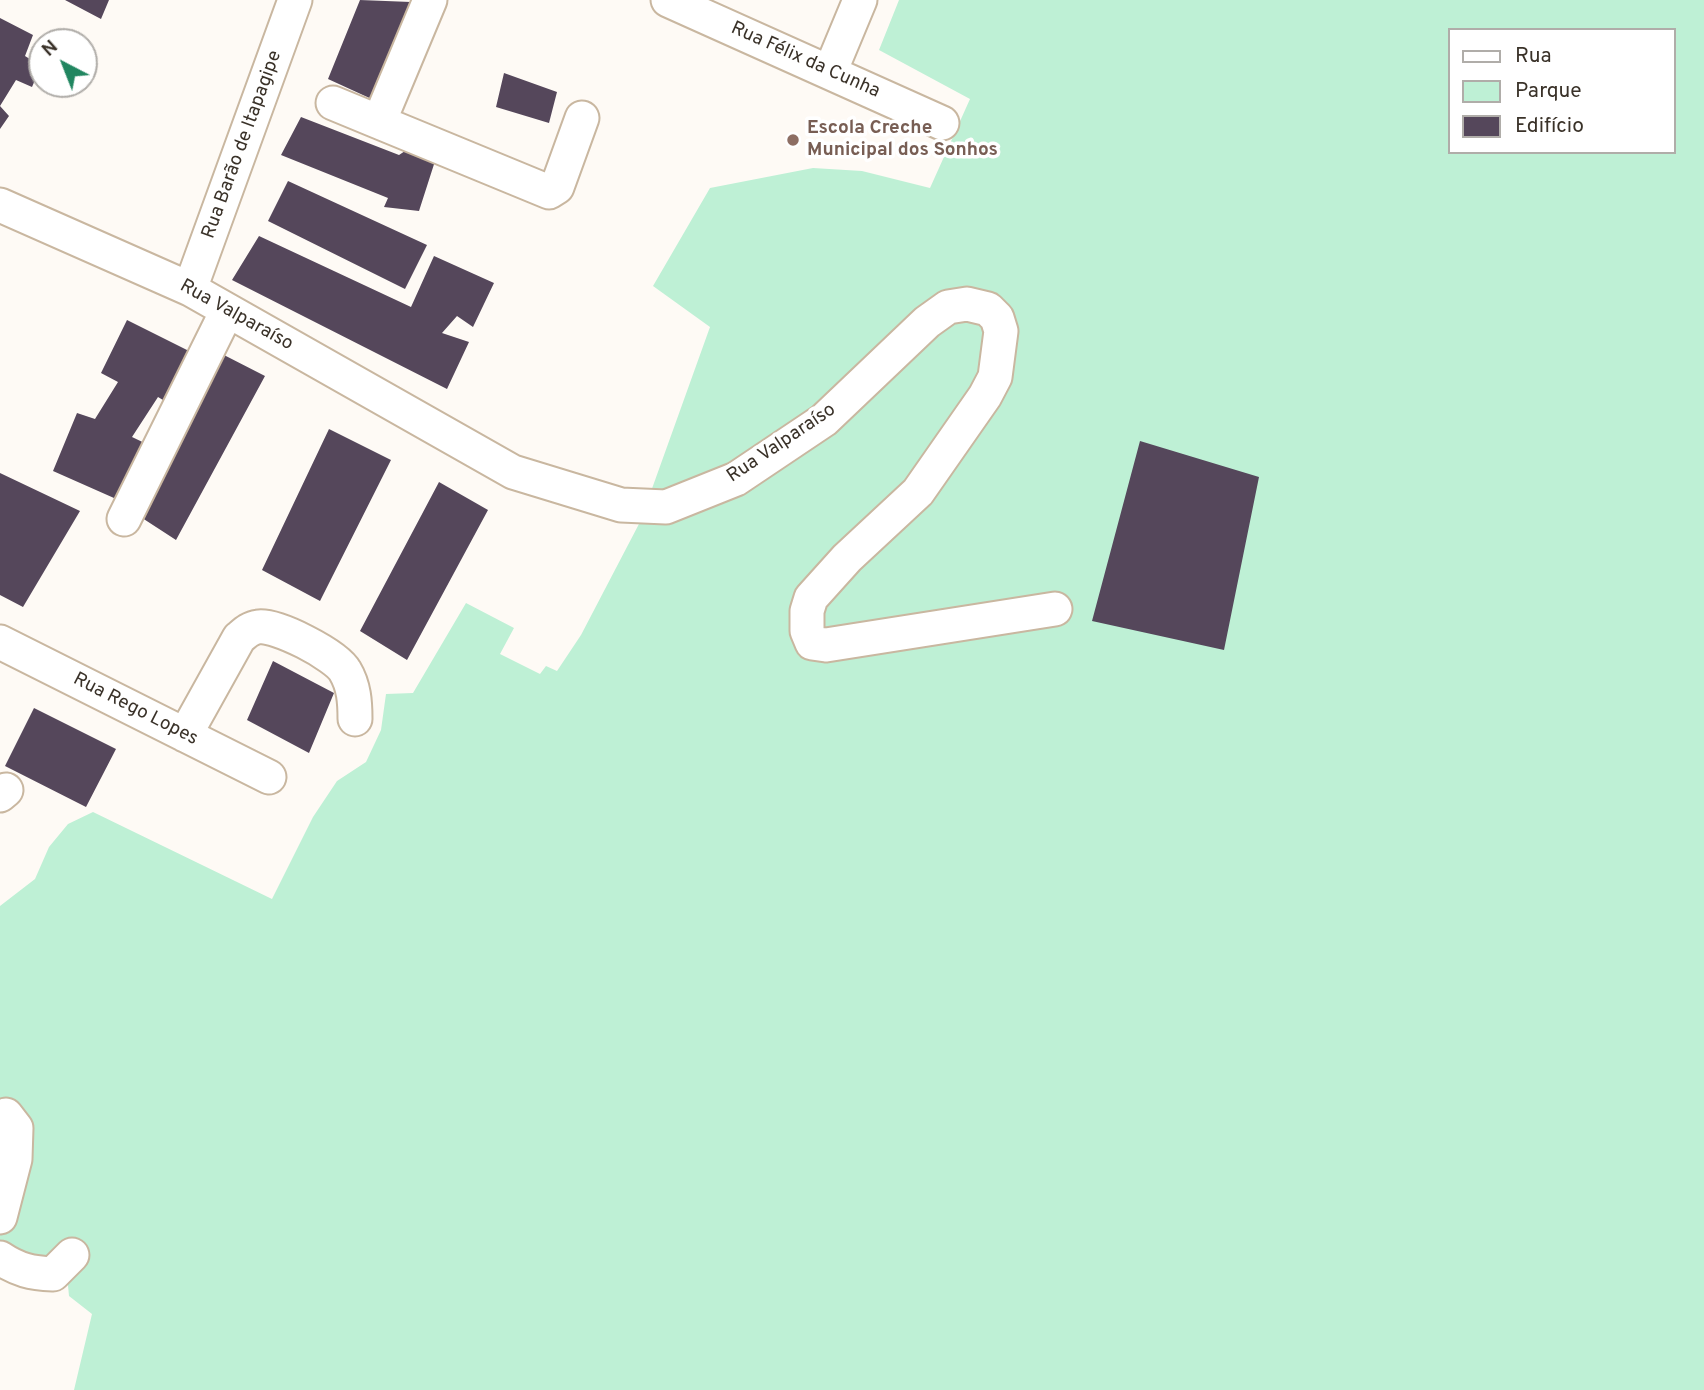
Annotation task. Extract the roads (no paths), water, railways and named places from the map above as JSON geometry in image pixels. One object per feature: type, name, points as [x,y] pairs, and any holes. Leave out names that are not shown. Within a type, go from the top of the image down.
[{"type":"street","name":"Rua Barão de Itapagipe","points":[[190,289],[295,0]]},
{"type":"street","points":[[379,122],[430,0]]},
{"type":"street","name":"Rua Félix da Cunha","points":[[668,0],[942,123]]},
{"type":"street","points":[[830,72],[860,0]]},
{"type":"street","points":[[333,103],[549,192],[557,187],[582,118]]},
{"type":"street","name":"Rua Valparaíso","points":[[0,205],[190,289],[513,472],[621,505],[666,507],[736,479],[824,420],[927,322],[948,307],[967,304],[988,309],[997,318],[1001,331],[995,377],[985,396],[918,492],[847,558],[811,598],[807,611],[807,631],[812,643],[826,645],[1055,609]]},
{"type":"street","points":[[124,519],[227,311]]},
{"type":"street","points":[[185,735],[239,638],[260,626],[274,629],[336,660],[345,671],[355,699],[355,719]]},
{"type":"street","name":"Rua Rego Lopes","points":[[0,642],[270,778]]},
{"type":"street","points":[[0,1217],[15,1159],[16,1128],[2,1112]]},
{"type":"street","points":[[0,1258],[15,1268],[32,1273],[53,1274],[72,1255]]},
{"type":"place","name":"Escola Creche Municipal dos Sonhos","points":[[793,140]]}]
